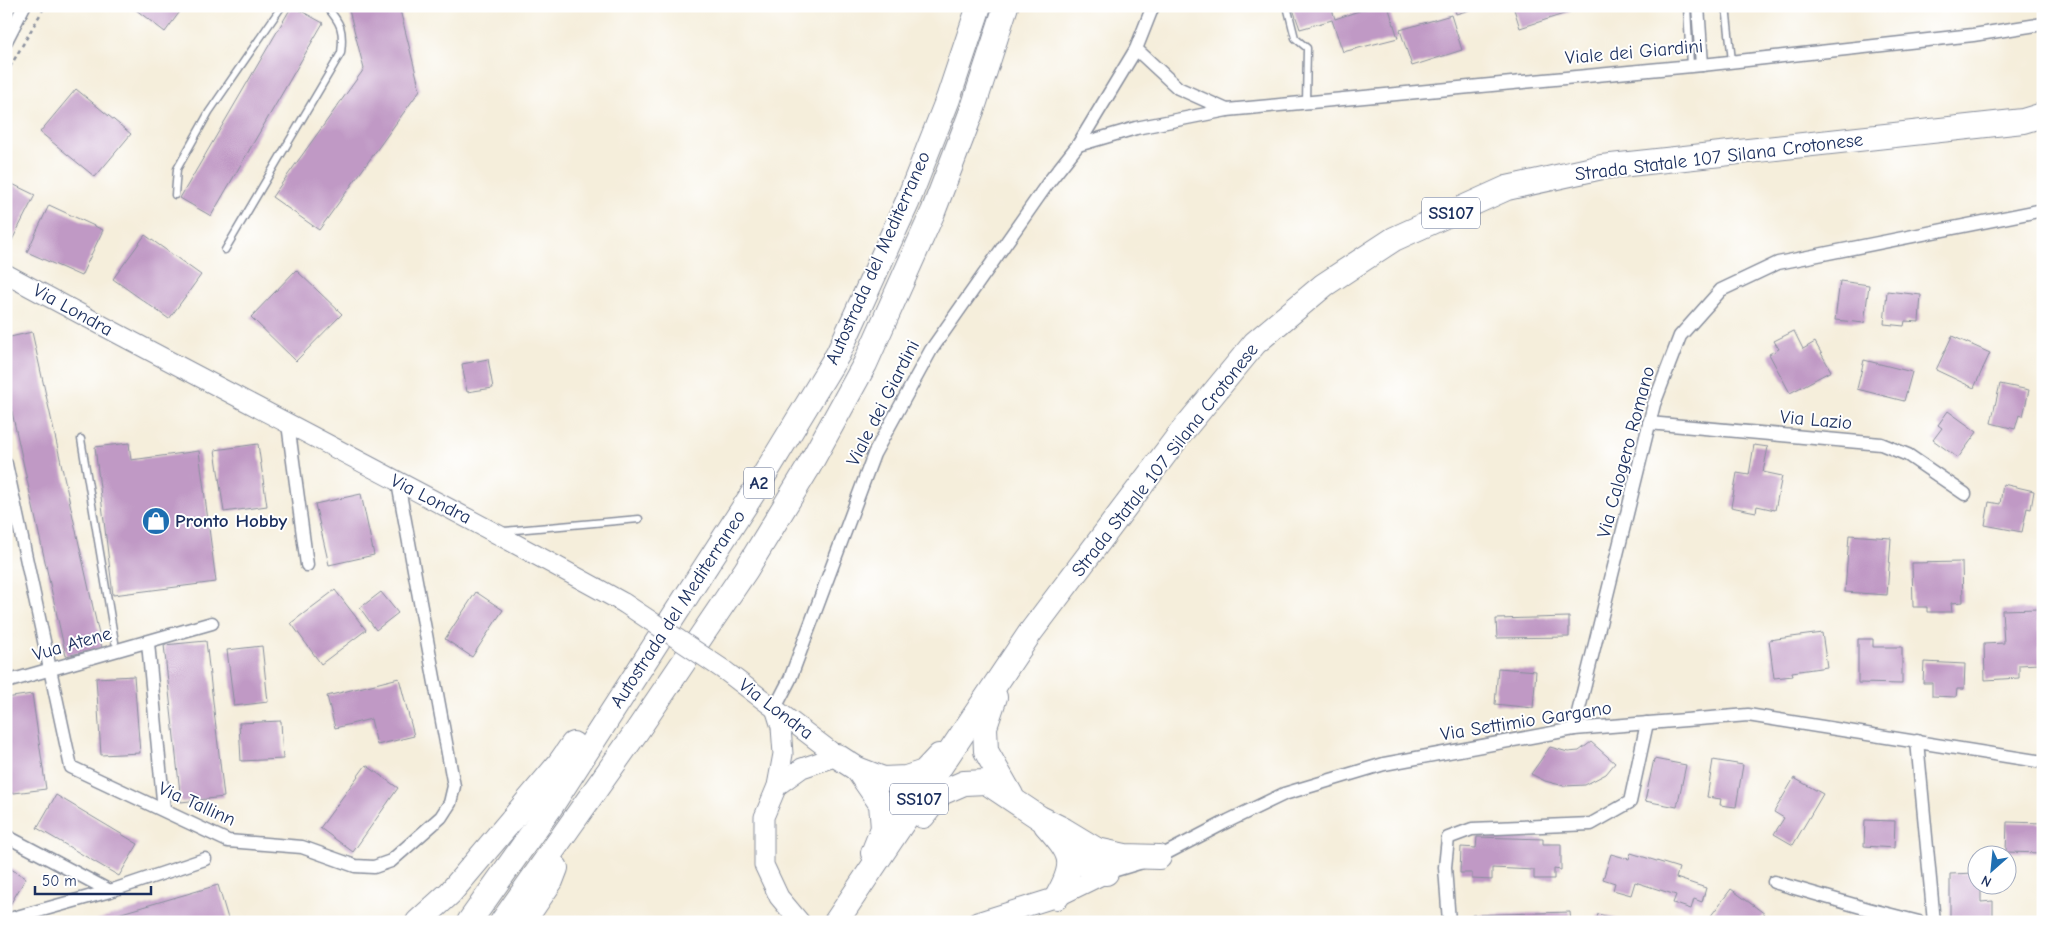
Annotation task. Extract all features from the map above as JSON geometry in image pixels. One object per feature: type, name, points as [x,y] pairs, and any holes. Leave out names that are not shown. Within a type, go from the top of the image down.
[{"type":"highway","name":"Autostrada del Mediterraneo","points":[[469,922],[550,808],[757,487],[838,354],[907,203],[948,99],[979,6]]},
{"type":"highway","name":"Autostrada del Mediterraneo","points":[[502,922],[574,822],[746,570],[808,468],[865,364],[933,212],[973,108],[1006,6]]},
{"type":"highway","name":"Strada Statale 107 Silana Crotonese","points":[[837,920],[856,895],[981,704],[1030,633],[1180,434],[1255,343],[1324,285],[1394,239],[1507,188],[1602,167],[2023,121],[2043,115]]},
{"type":"highway","points":[[418,922],[450,893],[559,764],[721,520],[757,487]]},
{"type":"highway","points":[[1013,799],[986,750],[985,727],[994,699],[1030,633]]},
{"type":"highway","points":[[837,756],[857,768],[883,779],[906,778],[924,772],[981,704]]},
{"type":"highway","points":[[837,920],[872,854],[883,828],[881,804],[857,768]]},
{"type":"highway","points":[[856,895],[873,882],[941,793],[964,783],[986,782],[1040,818],[1097,850],[1125,856],[1159,857]]},
{"type":"highway","points":[[1040,818],[1082,863],[1095,871],[1106,873],[1104,862],[1097,850]]},
{"type":"highway","points":[[523,922],[551,881],[574,822]]},
{"type":"highway","points":[[1057,897],[1066,880],[1070,863],[1062,843]]},
{"type":"street","name":"Viale dei Giardini","points":[[775,708],[790,679],[874,454],[931,350],[1048,182],[1078,144],[1136,49],[1153,6]]},
{"type":"street","points":[[1696,65],[1698,6]]},
{"type":"street","points":[[6,41],[22,7]]},
{"type":"street","name":"Viale dei Giardini","points":[[1078,144],[1136,128],[1227,110],[1696,65],[1973,35],[2043,24]]},
{"type":"street","name":"Viale dei Giardini","points":[[1136,49],[1178,88],[1227,110]]},
{"type":"street","name":"Via Calogero Romano","points":[[1574,729],[1654,404],[1680,336],[1720,290],[1778,263],[2043,210]]},
{"type":"street","name":"Via Londra","points":[[6,274],[398,483],[496,532],[624,603],[724,670],[837,756]]},
{"type":"street","points":[[288,424],[307,565]]},
{"type":"street","name":"Via Lazio","points":[[1649,424],[1881,444],[1908,454],[1965,494]]},
{"type":"street","name":"Via Tallinn","points":[[6,464],[71,768],[228,841],[302,846],[355,866],[374,867],[391,861],[441,817],[450,803],[454,786],[398,483]]},
{"type":"street","name":"Vua Atene","points":[[6,682],[212,623]]},
{"type":"street","points":[[148,642],[164,810]]},
{"type":"street","points":[[775,708],[781,727],[783,754],[777,786],[764,817],[764,865],[779,897],[800,922]]},
{"type":"street","name":"Via Settimio Gargano","points":[[1106,873],[1159,857],[1284,794],[1384,764],[1574,729],[1748,715],[2043,762]]},
{"type":"street","points":[[1449,922],[1445,868],[1448,838],[1472,830],[1592,824],[1630,802],[1647,723]]},
{"type":"street","points":[[783,754],[812,736]]},
{"type":"street","points":[[802,768],[812,736]]},
{"type":"street","points":[[1917,741],[1934,922]]},
{"type":"street","points":[[777,786],[802,768],[837,756]]},
{"type":"street","points":[[6,836],[110,891]]},
{"type":"street","points":[[6,920],[110,891],[204,859]]},
{"type":"street","points":[[977,922],[1057,897],[1106,873]]},
{"type":"street","points":[[1774,882],[1868,910],[1919,922]]},
{"type":"lane","points":[[175,195],[177,169],[208,112],[282,6]]},
{"type":"lane","points":[[225,250],[342,53],[343,36],[339,20],[326,6]]},
{"type":"lane","points":[[1287,6],[1295,38],[1307,48],[1306,103]]},
{"type":"lane","points":[[1686,6],[1696,65]]},
{"type":"lane","points":[[1726,6],[1732,61]]},
{"type":"lane","points":[[81,440],[115,642]]},
{"type":"lane","points":[[496,532],[639,519]]},
{"type":"path","points":[[6,74],[45,6]]},
{"type":"building","points":[[131,6],[184,6],[165,32]]},
{"type":"building","points":[[292,6],[323,23],[211,216],[180,198]]},
{"type":"building","points":[[348,6],[399,6],[420,90],[319,230],[272,197],[364,69]]},
{"type":"building","points":[[1292,6],[1331,6],[1335,19],[1374,6],[1388,6],[1398,38],[1343,52],[1332,20],[1300,29]]},
{"type":"building","points":[[1454,6],[1480,6],[1480,7],[1456,14]]},
{"type":"building","points":[[1513,6],[1568,6],[1570,12],[1520,28]]},
{"type":"building","points":[[1451,15],[1462,50],[1412,66],[1400,30]]},
{"type":"building","points":[[76,89],[131,134],[95,177],[40,132]]},
{"type":"building","points":[[6,181],[35,195],[6,252]]},
{"type":"building","points":[[49,205],[103,230],[81,276],[27,252]]},
{"type":"building","points":[[145,235],[201,275],[169,319],[113,279]]},
{"type":"building","points":[[296,270],[342,314],[296,361],[251,317]]},
{"type":"building","points":[[1840,281],[1869,285],[1864,323],[1835,320]]},
{"type":"building","points":[[1887,291],[1921,295],[1919,322],[1905,321],[1904,326],[1884,324]]},
{"type":"building","points":[[1794,331],[1803,349],[1815,342],[1831,371],[1790,393],[1769,354],[1779,349],[1774,341]]},
{"type":"building","points":[[32,332],[102,648],[66,656],[6,385],[6,338]]},
{"type":"building","points":[[1952,336],[1990,353],[1974,388],[1936,370]]},
{"type":"building","points":[[488,359],[493,388],[467,392],[462,364]]},
{"type":"building","points":[[1864,360],[1912,372],[1904,401],[1857,389]]},
{"type":"building","points":[[2000,384],[2029,390],[2023,416],[2019,415],[2015,429],[1991,423]]},
{"type":"building","points":[[1948,411],[1977,432],[1958,458],[1933,440],[1942,428],[1938,425]]},
{"type":"building","name":"Pronto Hobby","points":[[129,443],[131,460],[199,451],[216,582],[113,595],[95,447]]},
{"type":"building","points":[[258,444],[267,506],[224,512],[215,450]]},
{"type":"building","points":[[1754,445],[1768,447],[1763,472],[1782,476],[1775,510],[1757,506],[1756,512],[1731,507],[1737,473],[1749,475]]},
{"type":"building","points":[[2003,484],[2034,491],[2031,509],[2027,508],[2022,532],[1985,525],[1989,502],[2000,504]]},
{"type":"building","points":[[361,494],[374,555],[329,565],[315,504]]},
{"type":"building","points":[[1849,535],[1891,538],[1887,595],[1845,592]]},
{"type":"building","points":[[1962,562],[1963,602],[1951,603],[1952,612],[1927,612],[1927,607],[1913,607],[1912,563]]},
{"type":"building","points":[[335,590],[366,630],[321,664],[291,623]]},
{"type":"building","points":[[381,592],[398,613],[376,630],[360,608]]},
{"type":"building","points":[[476,592],[503,610],[472,657],[445,639]]},
{"type":"building","points":[[2038,609],[2040,664],[2019,665],[2019,678],[1985,680],[1984,644],[2004,643],[2002,610]]},
{"type":"building","points":[[1569,617],[1569,637],[1497,638],[1496,619]]},
{"type":"building","points":[[1822,633],[1827,667],[1792,672],[1793,676],[1774,678],[1769,640]]},
{"type":"building","points":[[1858,639],[1873,639],[1873,647],[1902,647],[1902,684],[1858,683]]},
{"type":"building","points":[[206,641],[224,797],[181,802],[164,645]]},
{"type":"building","points":[[262,646],[268,702],[234,706],[227,650]]},
{"type":"building","points":[[1924,662],[1965,664],[1964,689],[1957,689],[1956,697],[1932,696],[1932,683],[1923,683]]},
{"type":"building","points":[[1498,668],[1536,671],[1533,708],[1495,704]]},
{"type":"building","points":[[134,676],[140,753],[101,755],[96,678]]},
{"type":"building","points":[[399,678],[414,736],[377,745],[371,719],[335,728],[327,696]]},
{"type":"building","points":[[32,694],[46,789],[6,794],[6,698]]},
{"type":"building","points":[[281,721],[283,759],[241,761],[239,723]]},
{"type":"building","points":[[1591,742],[1615,763],[1606,774],[1585,785],[1564,786],[1545,781],[1531,774],[1550,747],[1568,752],[1579,751]]},
{"type":"building","points":[[1654,759],[1686,765],[1677,807],[1645,801]]},
{"type":"building","points":[[1713,760],[1743,765],[1736,807],[1720,805],[1721,799],[1707,797]]},
{"type":"building","points":[[366,765],[398,788],[353,852],[320,828]]},
{"type":"building","points":[[1794,778],[1823,794],[1793,845],[1774,834],[1784,818],[1774,812]]},
{"type":"building","points":[[56,795],[138,844],[119,876],[37,828]]},
{"type":"building","points":[[1865,820],[1895,821],[1894,848],[1864,846]]},
{"type":"building","points":[[2007,822],[2043,823],[2043,853],[2016,852],[2016,846],[2006,846]]},
{"type":"building","points":[[1477,837],[1543,839],[1543,844],[1561,844],[1561,870],[1554,869],[1554,879],[1534,879],[1534,870],[1492,868],[1492,880],[1472,879],[1472,873],[1460,873],[1461,847],[1476,848]]},
{"type":"building","points":[[1631,853],[1679,868],[1676,878],[1706,888],[1702,902],[1694,899],[1691,909],[1673,903],[1676,895],[1635,882],[1631,895],[1613,890],[1615,883],[1603,879],[1611,854],[1629,859]]},
{"type":"building","points":[[6,866],[26,878],[8,908],[6,908]]},
{"type":"building","points":[[1966,873],[1966,896],[1981,896],[1981,902],[1993,901],[1993,920],[1950,921],[1950,874]]},
{"type":"building","points":[[218,885],[229,922],[94,921]]},
{"type":"building","points":[[1731,889],[1765,914],[1759,922],[1707,921]]},
{"type":"building","points":[[1570,912],[1571,922],[1472,922],[1472,915]]},
{"type":"building","points":[[1598,914],[1625,921],[1625,922],[1596,922]]},
{"type":"place","name":"Pronto Hobby","points":[[156,521]]}]
